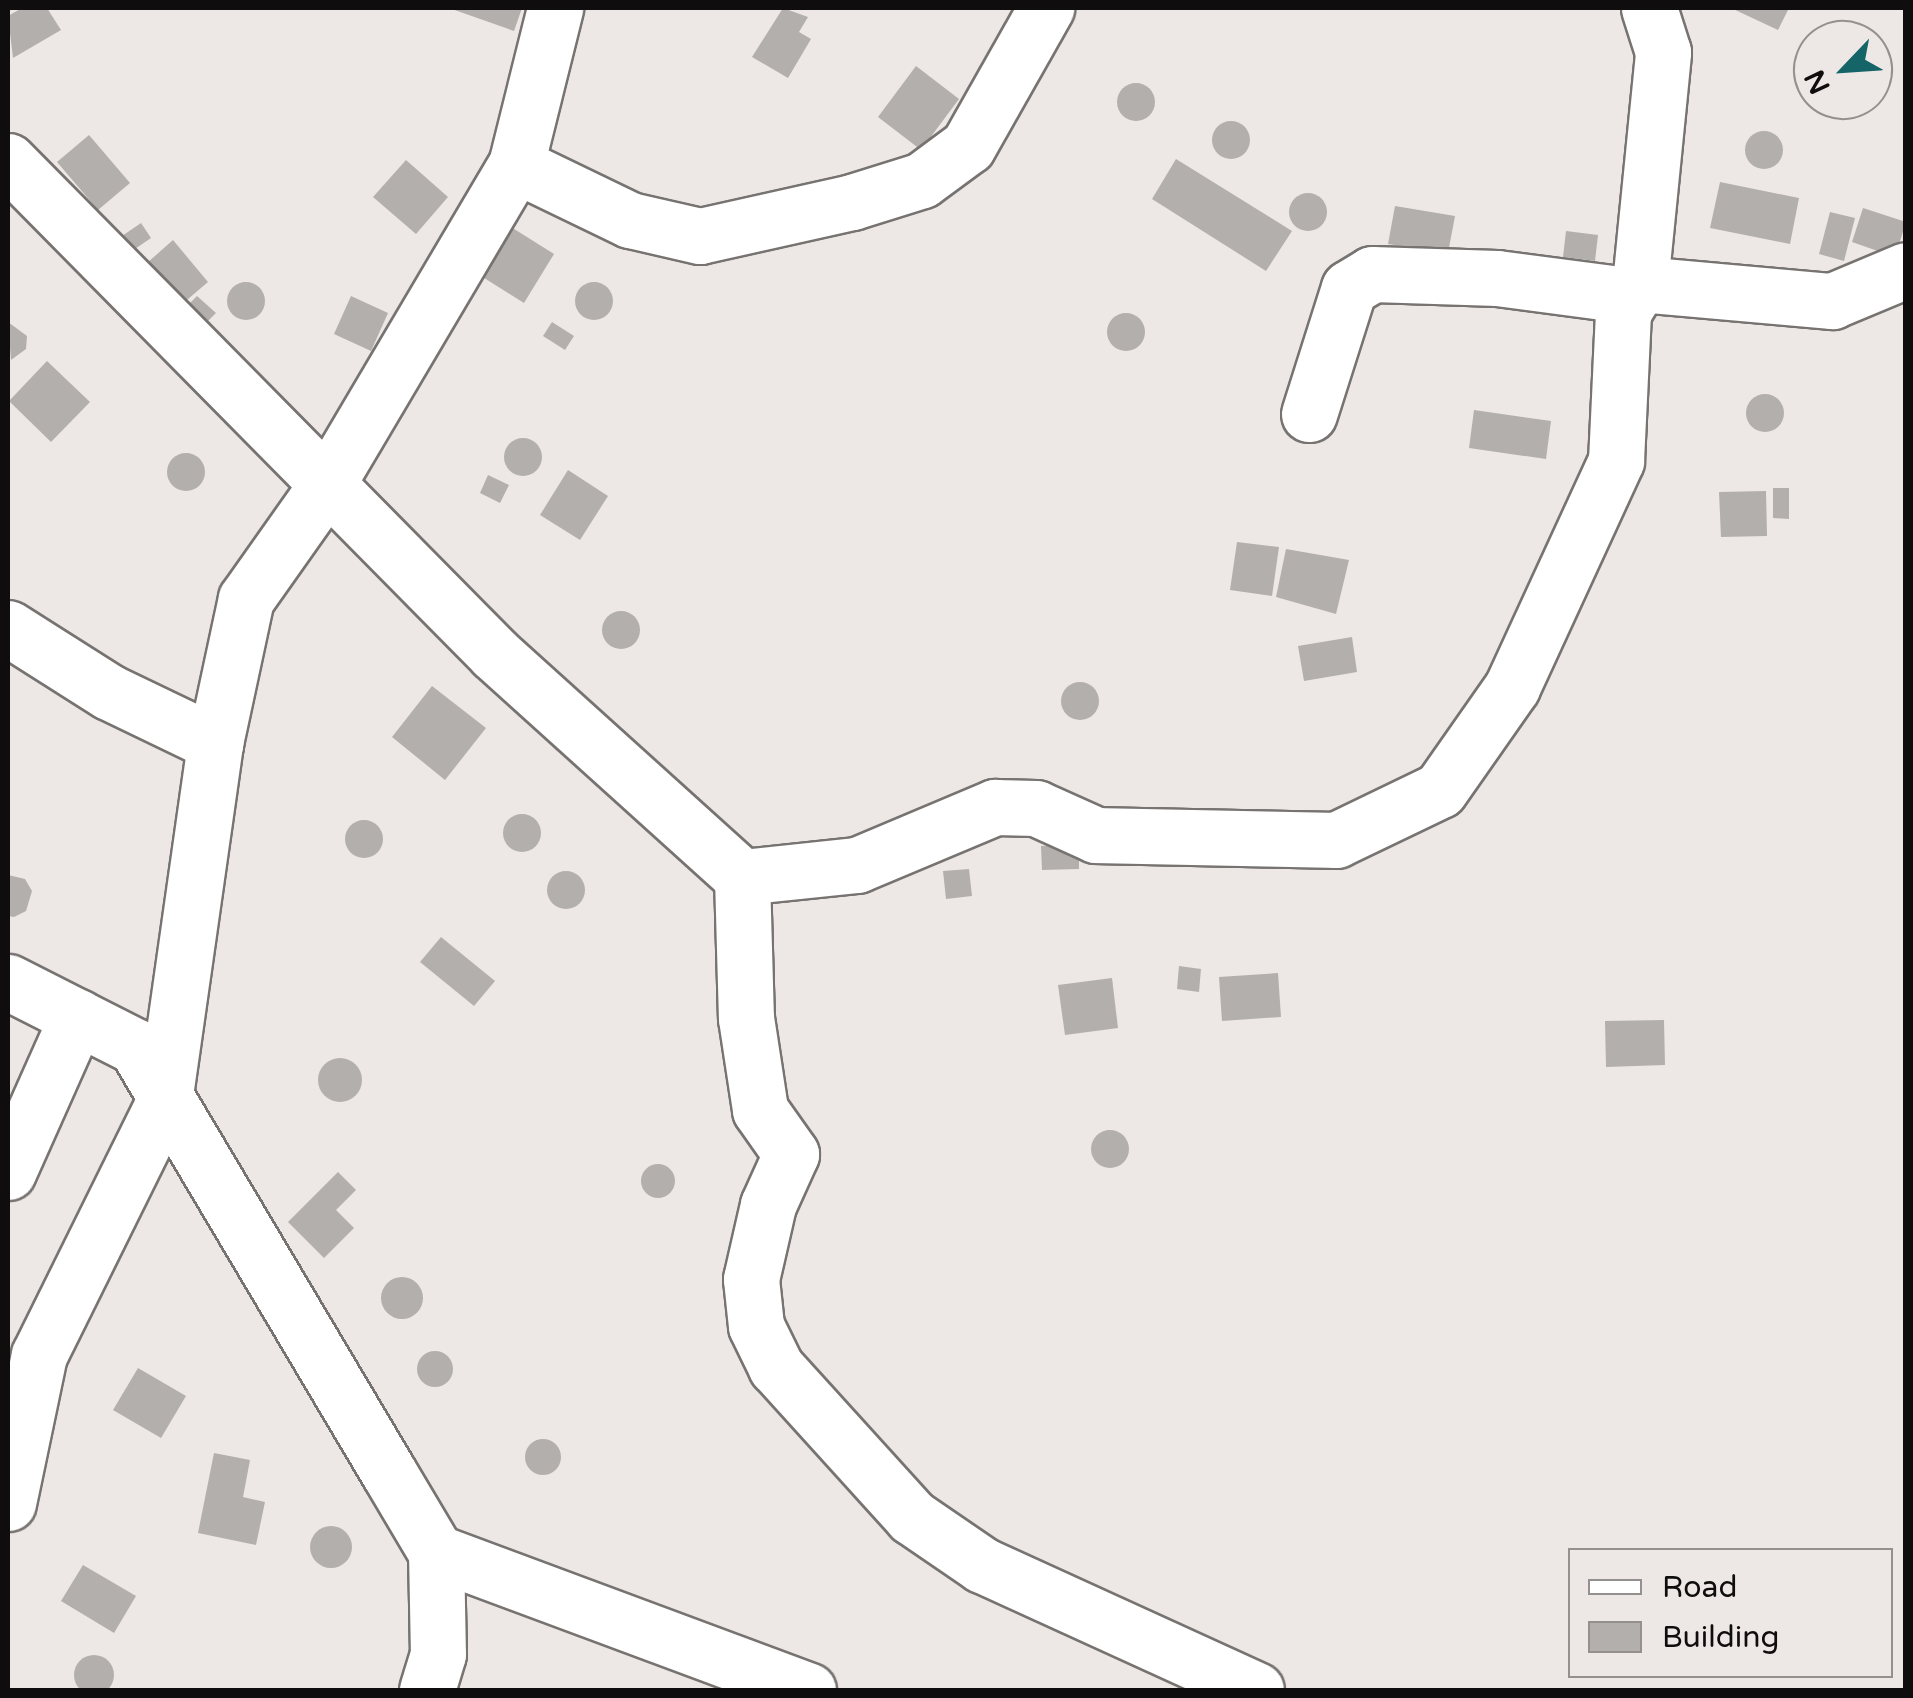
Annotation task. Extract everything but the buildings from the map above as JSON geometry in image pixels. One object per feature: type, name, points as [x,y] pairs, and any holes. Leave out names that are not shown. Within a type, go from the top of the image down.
[{"type":"street","points":[[8,1504],[39,1355],[164,1102],[215,743],[246,600],[326,484],[516,165],[555,8]]},
{"type":"street","points":[[516,165],[630,220],[700,236],[852,202],[922,180],[968,146],[1046,8]]},
{"type":"street","points":[[742,877],[857,865],[995,807],[1036,808],[1096,835],[1336,840],[1440,790],[1512,687],[1616,461],[1623,312],[1637,290],[1663,52],[1649,8]]},
{"type":"street","points":[[8,162],[495,654],[742,877],[746,1018],[760,1110],[791,1154],[768,1205],[751,1279],[756,1326],[776,1368],[912,1517],[982,1565],[1256,1690]]},
{"type":"street","points":[[1309,414],[1349,288],[1372,274],[1497,278],[1832,300],[1906,270]]},
{"type":"street","points":[[8,628],[109,692],[215,743]]},
{"type":"street","points":[[8,982],[136,1047],[164,1102],[436,1552],[438,1654],[426,1690]]},
{"type":"street","points":[[8,1172],[77,1017]]},
{"type":"street","points":[[436,1552],[808,1690]]}]
